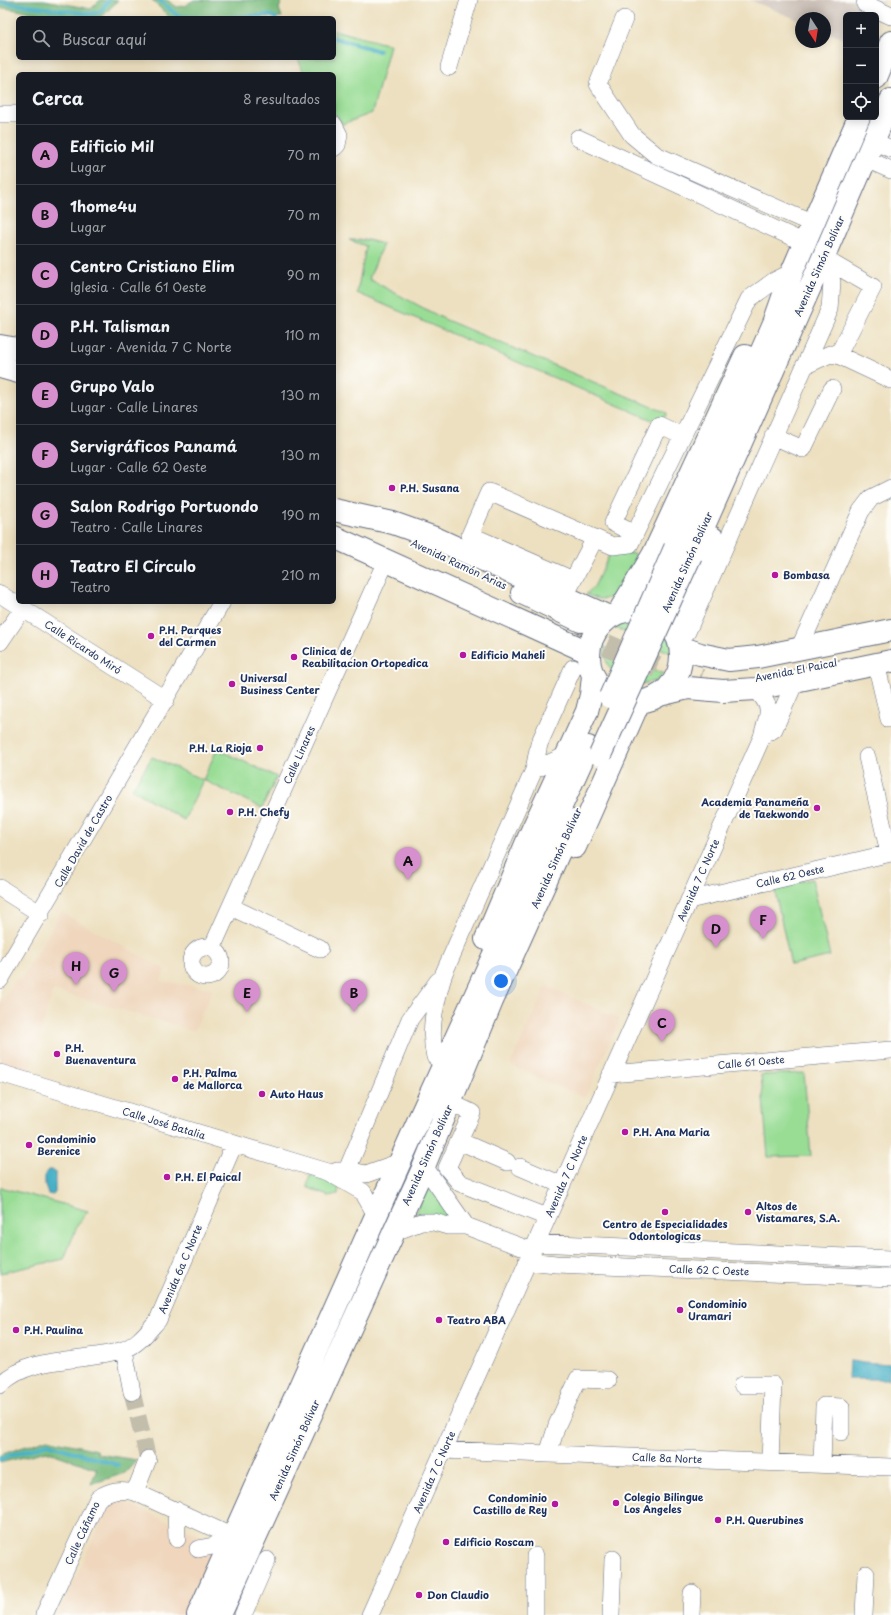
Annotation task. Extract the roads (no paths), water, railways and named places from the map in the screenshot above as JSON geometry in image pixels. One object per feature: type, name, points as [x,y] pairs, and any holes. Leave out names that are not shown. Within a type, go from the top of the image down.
[{"type":"main road","points":[[879,71],[891,42]]},
{"type":"main road","name":"Avenida Simón Bolívar","points":[[676,552],[810,288],[823,258],[877,150],[891,100]]},
{"type":"main road","name":"Avenida Simón Bolívar","points":[[198,1615],[420,1117],[589,751],[774,323],[789,281],[858,120]]},
{"type":"main road","points":[[0,346],[16,349]]},
{"type":"main road","points":[[0,367],[16,371]]},
{"type":"main road","points":[[336,510],[394,523],[571,583],[614,614]]},
{"type":"main road","name":"Avenida Ramón Arias","points":[[336,517],[425,548],[578,626],[420,559],[336,529]]},
{"type":"main road","points":[[336,538],[588,652]]},
{"type":"main road","points":[[676,552],[614,614],[598,627],[592,639],[588,652],[589,665],[593,676],[601,688],[612,696],[625,701],[648,699],[688,688],[723,691],[756,689],[795,682],[886,658]]},
{"type":"main road","points":[[420,1117],[423,1084],[436,1057],[529,837],[589,751],[648,699],[669,686],[678,672],[681,660],[678,639],[676,552]]},
{"type":"main road","points":[[614,614],[628,610],[646,611],[662,618],[678,639],[700,654],[730,660],[758,657],[891,630]]},
{"type":"main road","name":"Avenida El Paical","points":[[886,658],[753,679],[702,675],[751,669],[891,639]]},
{"type":"main road","points":[[589,751],[587,711],[592,695],[593,676]]},
{"type":"main road","name":"Avenida Simón Bolívar","points":[[220,1615],[392,1233],[424,1166],[492,1001],[589,751]]},
{"type":"street","points":[[449,67],[469,0]]},
{"type":"street","points":[[864,6],[891,16]]},
{"type":"street","points":[[624,19],[598,84],[632,135],[656,155],[809,234]]},
{"type":"street","points":[[0,114],[16,114]]},
{"type":"street","points":[[336,129],[339,135],[336,146]]},
{"type":"street","points":[[578,138],[809,234]]},
{"type":"street","points":[[877,150],[891,170]]},
{"type":"street","points":[[823,258],[872,287],[838,355]]},
{"type":"street","points":[[678,639],[687,632],[830,309],[832,282],[823,258]]},
{"type":"street","points":[[594,538],[571,583],[486,534],[484,528],[492,506],[499,502],[518,505],[613,546],[633,539],[749,299],[774,282],[789,281]]},
{"type":"street","points":[[804,366],[830,354],[838,355],[891,380]]},
{"type":"street","points":[[773,436],[803,449],[832,390]]},
{"type":"street","points":[[676,552],[633,539],[613,523],[659,425],[682,436]]},
{"type":"street","points":[[799,649],[861,511],[871,498],[891,488]]},
{"type":"street","name":"Calle Linares","points":[[212,948],[386,561]]},
{"type":"street","name":"Calle Ricardo Miró","points":[[0,594],[16,604]]},
{"type":"street","name":"Calle Ricardo Miró","points":[[16,604],[166,700]]},
{"type":"street","points":[[166,700],[221,604]]},
{"type":"street","points":[[0,642],[23,608]]},
{"type":"street","points":[[810,626],[826,644]]},
{"type":"street","points":[[886,658],[889,718]]},
{"type":"street","points":[[436,1057],[431,1040],[435,1004],[444,973],[534,770],[539,744],[573,668]]},
{"type":"street","name":"Avenida 7 C Norte","points":[[762,737],[774,729],[795,682]]},
{"type":"street","name":"Avenida 7 C Norte","points":[[370,1615],[762,737],[770,711],[767,702],[756,689]]},
{"type":"street","name":"Calle David de Castro","points":[[0,980],[41,914],[166,700]]},
{"type":"street","points":[[534,770],[589,751]]},
{"type":"street","points":[[867,757],[890,853]]},
{"type":"street","name":"Calle 62 Oeste","points":[[690,900],[890,853]]},
{"type":"street","points":[[0,888],[41,914]]},
{"type":"street","points":[[231,907],[320,949]]},
{"type":"street","points":[[347,1170],[410,1019],[444,973]]},
{"type":"street","name":"Calle 61 Oeste","points":[[611,1074],[891,1050]]},
{"type":"street","name":"Calle José Batalia","points":[[0,1073],[328,1172],[363,1192],[376,1215]]},
{"type":"street","points":[[454,1094],[472,1113],[447,1168],[460,1183],[547,1217]]},
{"type":"street","name":"Avenida 6a C Norte","points":[[0,1385],[11,1376],[34,1366],[124,1350],[140,1340],[158,1320],[234,1144]]},
{"type":"street","points":[[432,1146],[456,1148],[513,1164],[562,1185]]},
{"type":"street","name":"Calle José Batalia","points":[[328,1172],[347,1170],[366,1174],[400,1162]]},
{"type":"street","points":[[424,1166],[466,1226]]},
{"type":"street","name":"Calle 62 C Oeste","points":[[392,1233],[421,1222],[434,1222],[448,1226],[466,1226],[564,1265],[891,1278]]},
{"type":"street","name":"Calle 62 C Oeste","points":[[532,1252],[891,1259]]},
{"type":"street","points":[[124,1350],[132,1392]]},
{"type":"street","points":[[548,1454],[557,1425],[578,1379],[608,1380]]},
{"type":"street","points":[[742,1385],[773,1385],[770,1462]]},
{"type":"street","points":[[822,1464],[824,1406],[841,1406],[841,1432]]},
{"type":"street","name":"Calle 8a Norte","points":[[443,1450],[891,1467]]},
{"type":"street","points":[[135,1492],[148,1459]]},
{"type":"street","name":"Calle Cáñamo","points":[[44,1615],[98,1498],[112,1490],[135,1492],[233,1537]]},
{"type":"street","points":[[176,1510],[176,1539]]},
{"type":"street","points":[[198,1548],[213,1546],[233,1537]]},
{"type":"street","points":[[535,1556],[535,1615]]},
{"type":"street","points":[[243,1615],[268,1560]]},
{"type":"street","points":[[611,1615],[613,1560]]},
{"type":"street","points":[[864,1615],[866,1574]]},
{"type":"street","points":[[692,1593],[692,1615]]},
{"type":"water","points":[[48,1170],[55,1172],[55,1193],[53,1195],[48,1194],[45,1186],[45,1174]]},
{"type":"water","points":[[849,1361],[890,1364],[889,1379],[848,1379]]},
{"type":"waterway","points":[[0,2],[91,14],[100,12],[109,0]]},
{"type":"waterway","points":[[159,0],[178,16]]},
{"type":"waterway","points":[[253,16],[271,16]]},
{"type":"waterway","points":[[336,39],[379,51]]},
{"type":"waterway","points":[[0,1459],[47,1444],[118,1465]]},
{"type":"tunnel","points":[[576,632],[658,667],[701,680]]},
{"type":"tunnel","points":[[132,1392],[148,1459]]},
{"type":"place","name":"P.H. Susana","points":[[392,488]]},
{"type":"place","name":"Bombasa","points":[[775,575]]},
{"type":"place","name":"P.H. Parques del Carmen","points":[[151,636]]},
{"type":"place","name":"Edificio Maheli","points":[[463,655]]},
{"type":"place","name":"Clinica de Reabilitacion Ortopedica","points":[[294,657]]},
{"type":"place","name":"Universal Business Center","points":[[232,684]]},
{"type":"place","name":"P.H. La Rioja","points":[[260,748]]},
{"type":"place","name":"Academia Panameña de Taekwondo","points":[[817,808]]},
{"type":"place","name":"P.H. Chefy","points":[[230,812]]},
{"type":"place","name":"Edificio Mil","points":[[408,880]]},
{"type":"place","name":"Servigráficos Panamá","points":[[763,939]]},
{"type":"place","name":"P.H. Talisman","points":[[716,948]]},
{"type":"place","name":"Teatro El Círculo","points":[[76,985]]},
{"type":"place","name":"Salon Rodrigo Portuondo","points":[[114,992]]},
{"type":"place","name":"Grupo Valo","points":[[247,1012]]},
{"type":"place","name":"1home4u","points":[[354,1012]]},
{"type":"place","name":"Centro Cristiano Elim","points":[[662,1042]]},
{"type":"place","name":"P.H. Buenaventura","points":[[57,1054]]},
{"type":"place","name":"P.H. Palma de Mallorca","points":[[175,1079]]},
{"type":"place","name":"Auto Haus","points":[[262,1094]]},
{"type":"place","name":"P.H. Ana Maria","points":[[625,1132]]},
{"type":"place","name":"Condominio Berenice","points":[[29,1145]]},
{"type":"place","name":"P.H. El Paical","points":[[167,1177]]},
{"type":"place","name":"Centro de Especialidades Odontologicas","points":[[665,1212]]},
{"type":"place","name":"Altos de Vistamares, S.A.","points":[[748,1212]]},
{"type":"place","name":"Condominio Uramari","points":[[680,1310]]},
{"type":"place","name":"Teatro ABA","points":[[439,1320]]},
{"type":"place","name":"P.H. Paulina","points":[[16,1330]]},
{"type":"place","name":"Colegio Bilingue Los Angeles","points":[[616,1503]]},
{"type":"place","name":"Condominio Castillo de Rey","points":[[555,1504]]},
{"type":"place","name":"P.H. Querubines","points":[[718,1520]]},
{"type":"place","name":"Edificio Roscam","points":[[446,1542]]},
{"type":"place","name":"Don Claudio","points":[[419,1595]]}]
